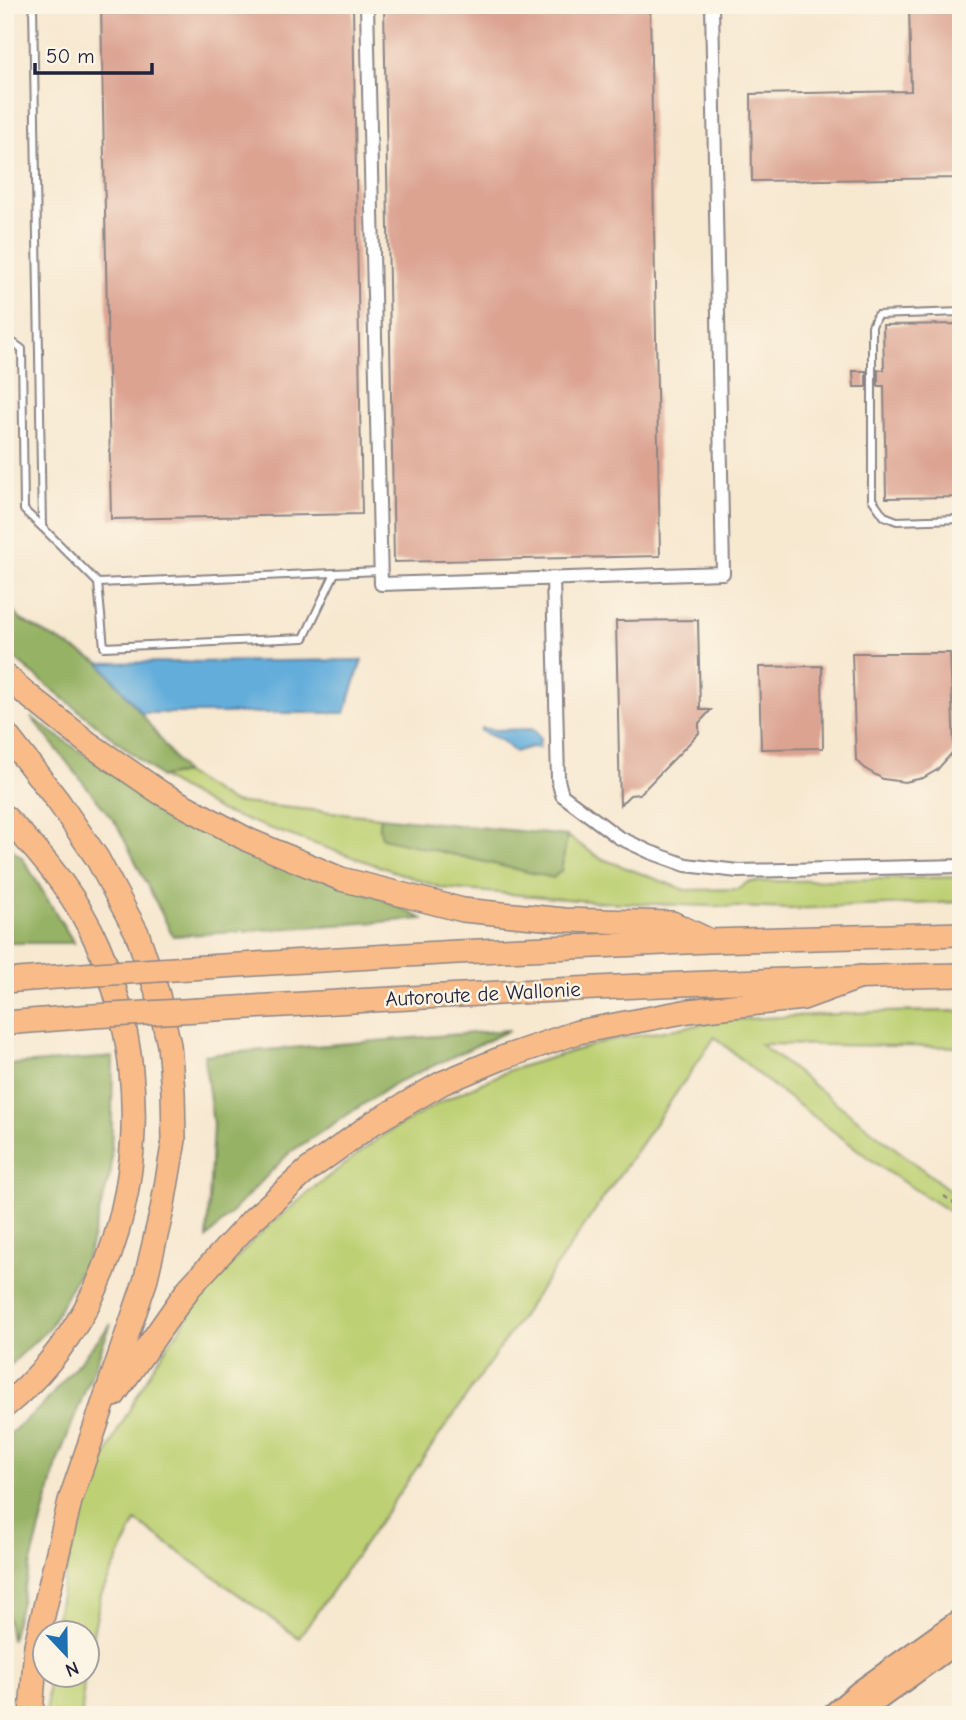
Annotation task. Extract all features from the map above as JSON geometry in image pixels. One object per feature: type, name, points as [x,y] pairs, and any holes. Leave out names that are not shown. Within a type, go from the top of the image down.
[{"type":"highway","points":[[5,675],[88,743],[161,793],[248,840],[341,879],[463,910],[564,920],[671,923],[709,941]]},
{"type":"highway","points":[[5,733],[58,801],[97,858],[137,933],[158,995],[169,1045],[173,1091],[174,1140],[163,1210],[145,1282],[70,1501],[36,1645],[31,1715]]},
{"type":"highway","points":[[5,817],[33,844],[68,890],[98,943],[120,1000],[130,1047],[134,1134],[130,1180],[118,1231],[102,1274],[81,1317],[57,1354],[18,1396],[5,1406]]},
{"type":"highway","name":"Autoroute de Wallonie","points":[[5,981],[444,953],[709,941],[961,934]]},
{"type":"highway","name":"Autoroute de Wallonie","points":[[5,1023],[460,994],[961,975]]},
{"type":"highway","points":[[98,1418],[189,1288],[252,1220],[308,1171],[362,1131],[442,1083],[502,1058],[578,1032],[688,1011],[803,998],[861,977]]},
{"type":"main road","points":[[831,1715],[859,1691],[961,1618]]},
{"type":"main road","points":[[859,1715],[961,1640]]},
{"type":"street","points":[[367,5],[381,584],[723,573],[712,5]]},
{"type":"street","points":[[5,274],[5,321]]},
{"type":"street","points":[[553,579],[558,780],[562,795],[618,837],[686,865],[712,869],[738,871],[961,866]]},
{"type":"lane","points":[[33,5],[42,527]]},
{"type":"lane","points":[[961,312],[877,315],[872,326],[872,354],[873,499],[884,516],[897,521],[961,519]]},
{"type":"lane","points":[[5,321],[8,339],[22,349],[24,510],[99,583],[104,647],[304,638],[335,573]]},
{"type":"lane","points":[[99,583],[381,571]]},
{"type":"path","points":[[944,1196],[961,1208]]},
{"type":"green space","points":[[5,600],[21,620],[100,663],[185,773],[161,777],[5,651]]},
{"type":"green space","points":[[31,717],[132,788],[262,856],[381,898],[423,919],[173,936],[117,825]]},
{"type":"green space","points":[[185,773],[232,802],[380,817],[379,827],[561,871],[567,836],[600,858],[685,890],[738,889],[748,882],[961,877],[961,902],[789,909],[600,902],[442,888],[220,811],[161,777]]},
{"type":"green space","points":[[380,817],[567,836],[561,871],[553,878],[382,838]]},
{"type":"green space","points":[[5,843],[23,859],[74,943],[5,943]]},
{"type":"green space","points":[[961,1011],[961,1047],[760,1044],[961,1199],[961,1219],[886,1171],[764,1079],[715,1037],[299,1638],[136,1521],[101,1595],[96,1618],[57,1618],[65,1574],[87,1499],[117,1432],[155,1364],[200,1300],[254,1239],[316,1186],[380,1137],[443,1101],[510,1070],[607,1041],[725,1020],[875,1012]]},
{"type":"green space","points":[[510,1030],[396,1083],[289,1153],[207,1238],[213,1124],[204,1055]]},
{"type":"green space","points":[[113,1057],[111,1171],[87,1257],[50,1327],[5,1370],[5,1065]]},
{"type":"green space","points":[[111,1324],[58,1460],[11,1640],[5,1603],[5,1438],[44,1404]]},
{"type":"green space","points":[[48,1688],[83,1688],[82,1715],[46,1715]]},
{"type":"water","points":[[362,660],[345,713],[141,713],[100,663]]},
{"type":"water","points":[[481,728],[533,729],[540,737],[539,748],[531,747],[515,752],[501,740],[481,731]]},
{"type":"building","points":[[101,5],[353,5],[362,514],[111,519]]},
{"type":"building","points":[[384,5],[650,5],[660,556],[394,562]]},
{"type":"building","points":[[909,5],[961,5],[961,178],[752,181],[751,94],[911,91]]},
{"type":"building","points":[[961,324],[961,497],[886,498],[884,386],[878,386],[878,370],[884,370],[883,325]]},
{"type":"building","points":[[853,371],[866,371],[866,387],[854,387]]},
{"type":"building","points":[[698,620],[700,710],[711,710],[699,723],[699,733],[640,794],[630,795],[620,805],[616,621]]},
{"type":"building","points":[[852,653],[950,653],[954,748],[937,770],[923,778],[905,782],[883,779],[856,760]]},
{"type":"building","points":[[822,666],[823,748],[761,749],[759,667]]}]
